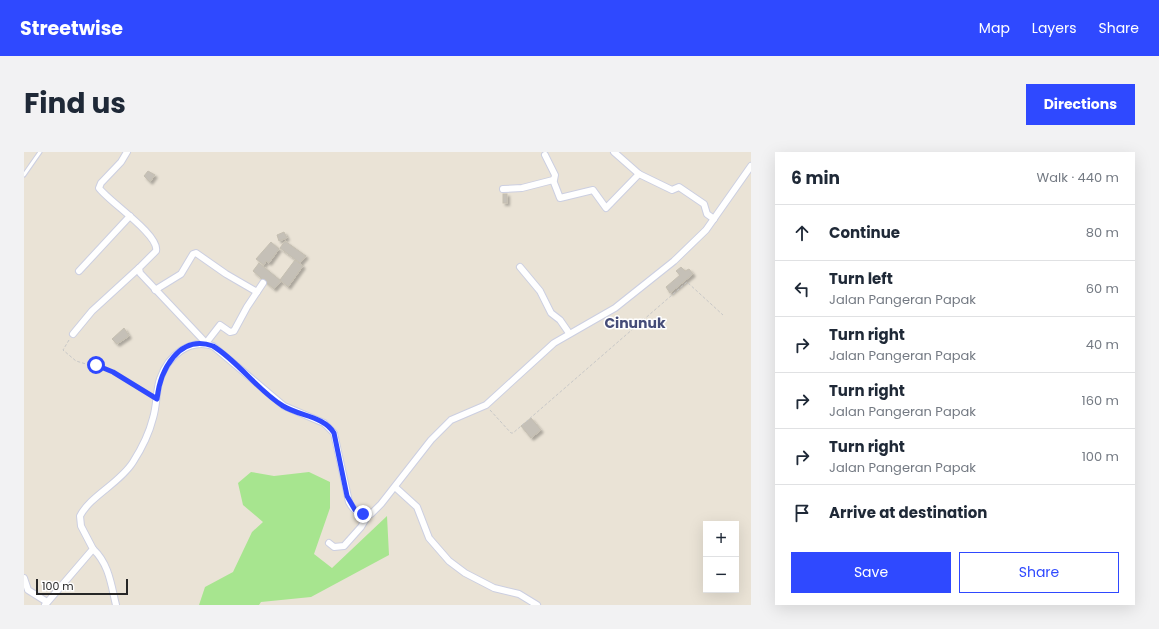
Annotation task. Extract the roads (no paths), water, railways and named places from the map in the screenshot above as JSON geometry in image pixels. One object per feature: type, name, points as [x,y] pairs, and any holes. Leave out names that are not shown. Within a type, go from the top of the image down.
[{"type":"street","points":[[73,334],[92,311],[156,251],[157,246],[146,232],[99,187],[121,162],[126,152]]},
{"type":"street","points":[[614,152],[623,155],[639,174],[672,190],[679,188],[704,204],[707,214],[714,219]]},
{"type":"street","points":[[545,155],[556,176],[554,180],[560,198],[593,190],[606,208],[639,174]]},
{"type":"street","points":[[329,543],[334,547],[344,546],[362,527],[368,515],[381,504],[424,448],[445,426],[460,415],[486,405],[554,343],[569,333],[604,315],[653,278],[701,235],[751,166]]},
{"type":"street","points":[[503,188],[522,188],[554,180]]},
{"type":"street","points":[[79,271],[130,216]]},
{"type":"street","points":[[155,290],[181,274],[193,254],[196,253],[226,274],[257,292]]},
{"type":"street","points":[[520,266],[540,291],[551,313],[560,320],[569,333]]},
{"type":"street","points":[[139,268],[141,274],[155,290],[207,343],[219,350],[284,406],[313,418],[332,429],[336,441],[347,496],[355,510],[368,515]]},
{"type":"street","points":[[207,343],[220,325],[230,332],[234,331],[264,283]]},
{"type":"street","points":[[116,605],[108,570],[102,559],[93,549],[81,526],[80,516],[89,504],[112,486],[132,463],[148,435],[156,410],[160,379],[173,358],[188,346],[199,343],[207,343]]},
{"type":"street","points":[[395,486],[417,507],[429,538],[453,564],[494,588],[518,594],[537,605]]},
{"type":"street","points":[[24,578],[28,590],[46,603],[93,549]]},
{"type":"lane","points":[[24,175],[40,152]]},
{"type":"district","name":"Cinunuk","points":[[635,323]]}]
